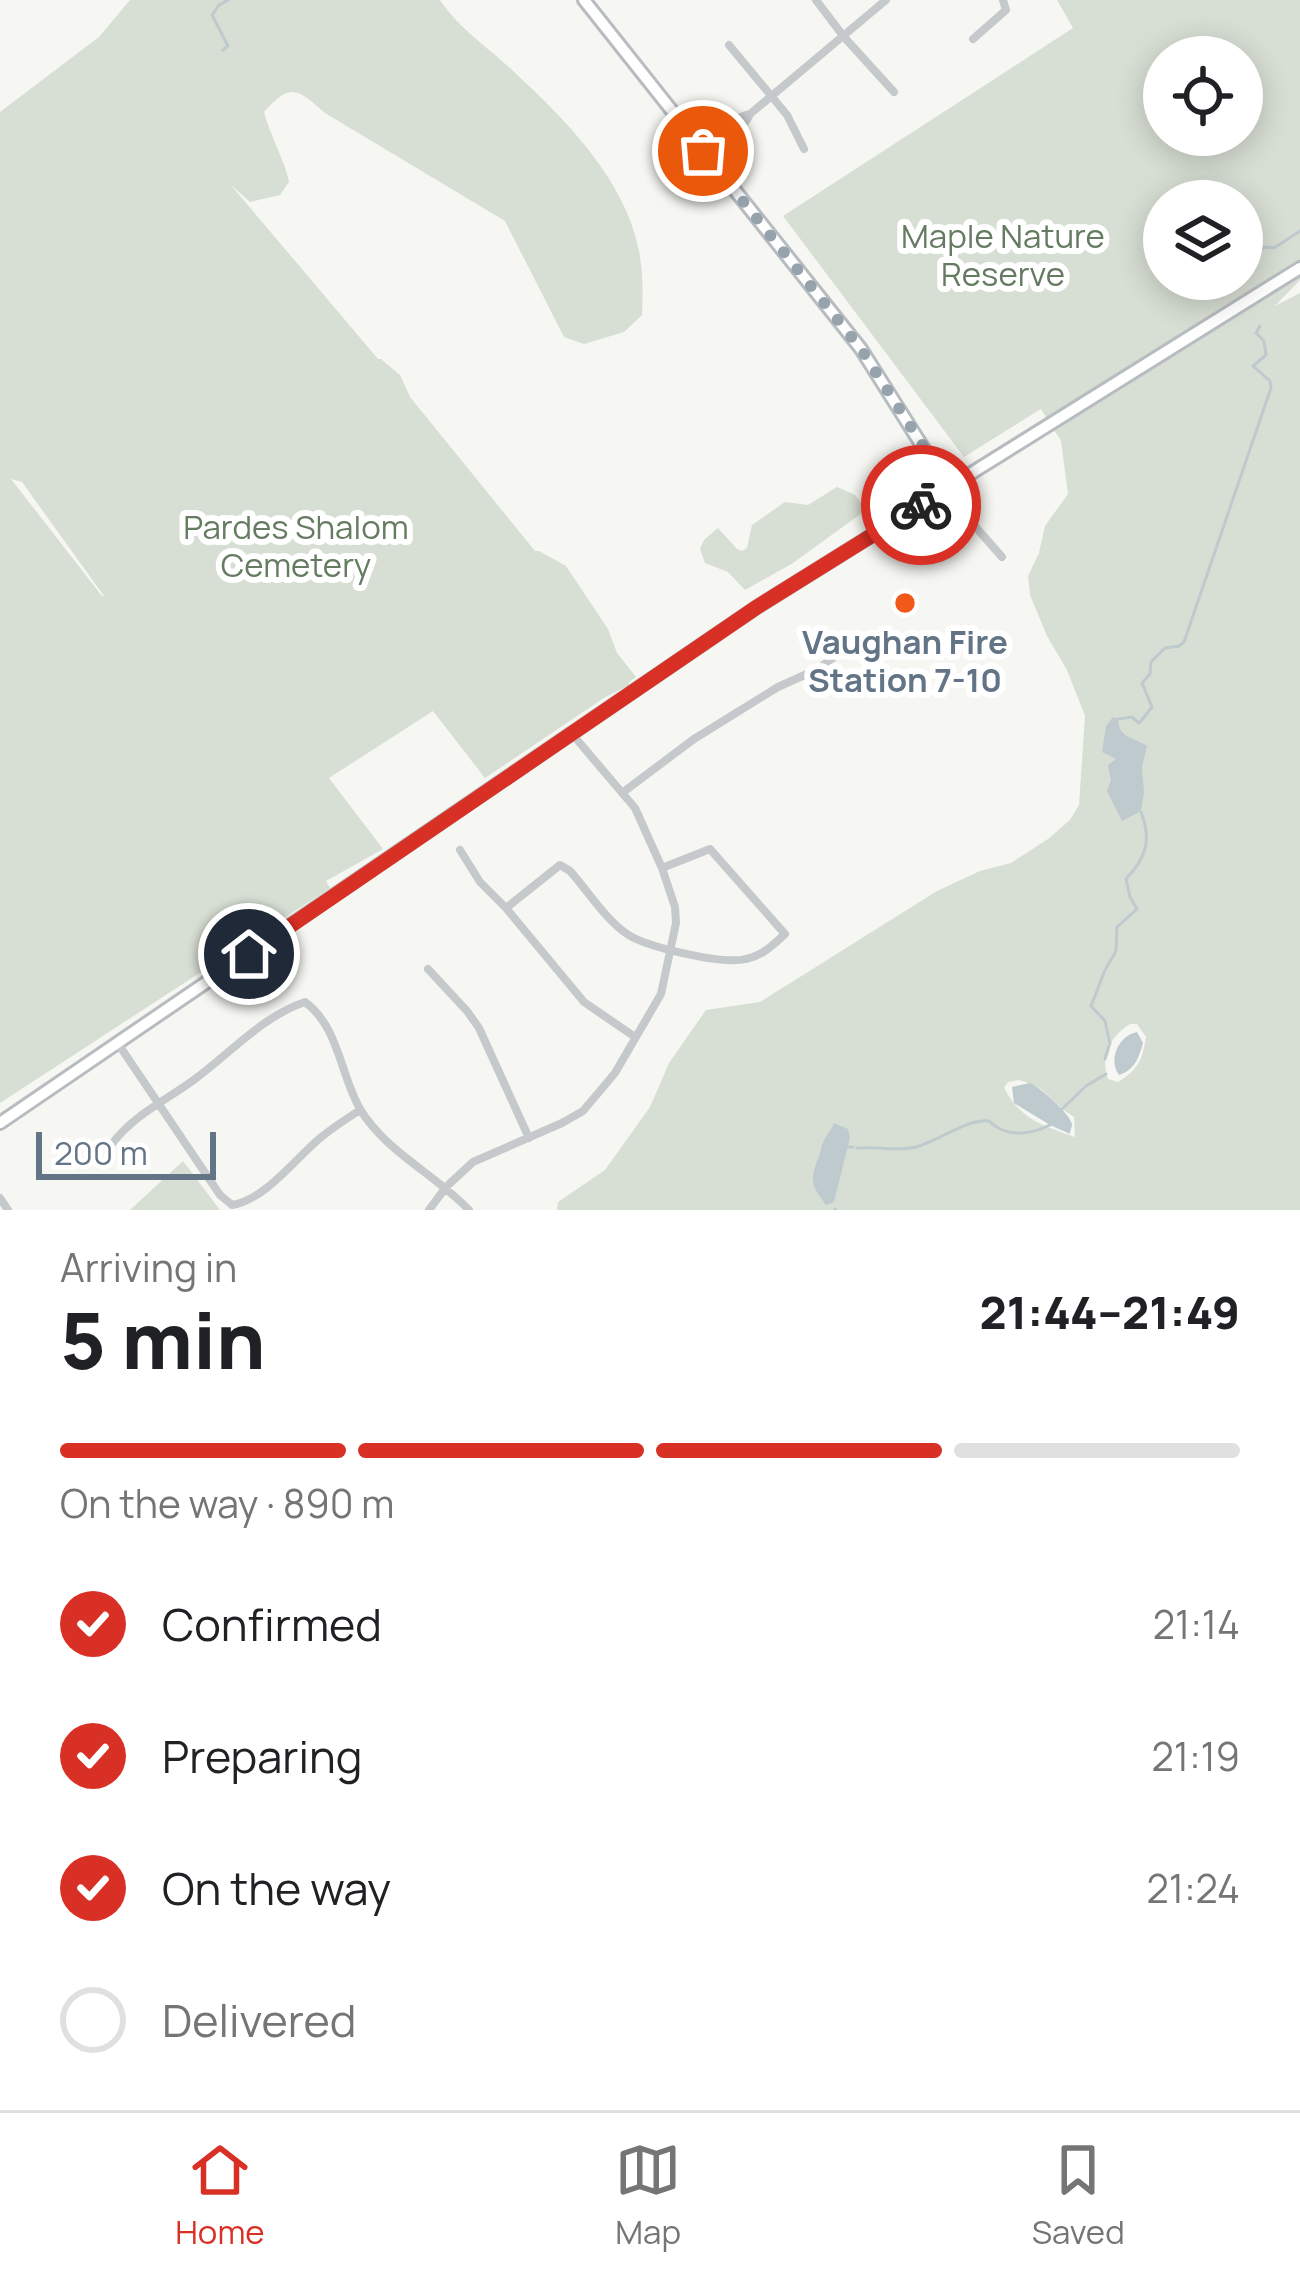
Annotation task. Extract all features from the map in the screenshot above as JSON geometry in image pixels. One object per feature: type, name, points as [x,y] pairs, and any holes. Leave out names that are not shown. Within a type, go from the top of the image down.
[{"type":"main road","points":[[584,0],[861,349],[949,487]]},
{"type":"main road","points":[[0,1123],[757,607],[1300,268]]},
{"type":"street","points":[[816,0],[894,92]]},
{"type":"street","points":[[703,151],[886,0]]},
{"type":"street","points":[[973,39],[1002,16],[1006,10],[1003,0]]},
{"type":"street","points":[[728,45],[792,123],[804,149]]},
{"type":"street","points":[[949,487],[966,516],[1002,556]]},
{"type":"street","points":[[622,793],[694,739],[778,687],[818,669],[854,642]]},
{"type":"street","points":[[429,1210],[473,1162],[583,1111],[615,1073],[661,994],[676,923],[662,868],[635,808],[573,735]]},
{"type":"street","points":[[506,908],[560,866],[570,871],[628,935],[647,945],[734,962],[764,952],[785,934],[710,849],[662,868]]},
{"type":"street","points":[[460,850],[480,882],[584,1001],[635,1037]]},
{"type":"street","points":[[428,969],[478,1028],[529,1138]]},
{"type":"street","points":[[112,1144],[121,1131],[258,1030],[304,1003],[311,1006],[335,1042],[361,1110],[392,1144],[469,1210]]},
{"type":"street","points":[[117,1042],[220,1195],[232,1205],[268,1186],[315,1142],[361,1110]]},
{"type":"street","points":[[0,1198],[8,1210]]},
{"type":"green space","name":"Pardes Shalom Cemetery","points":[[130,0],[440,0],[572,130],[621,199],[632,225],[642,275],[642,315],[624,332],[584,344],[564,337],[505,221],[301,94],[281,96],[264,112],[289,182],[280,195],[250,202],[230,184],[378,359],[400,375],[410,397],[535,551],[566,566],[636,677],[485,778],[433,711],[329,778],[383,849],[326,881],[330,888],[0,1103],[0,112],[99,37]],"holes":[[[11,479],[22,482],[104,596]]]},
{"type":"green space","name":"Maple Nature Reserve","points":[[1057,0],[1300,0],[1300,280],[1275,306],[1300,293],[1300,1210],[557,1210],[558,1202],[605,1170],[650,1107],[669,1063],[706,1010],[760,1002],[937,891],[1011,863],[1048,839],[1079,805],[1085,716],[1030,595],[1028,576],[1045,526],[1068,494],[1061,441],[1041,409],[964,457],[783,216],[1073,28]],"holes":[[[1130,1024],[1137,1024],[1146,1037],[1143,1052],[1131,1073],[1118,1082],[1108,1079],[1108,1047]],[[1019,1080],[1044,1092],[1074,1117],[1075,1137],[1025,1114],[1004,1088]]]},
{"type":"green space","points":[[837,487],[855,495],[866,510],[793,563],[745,590],[728,572],[705,563],[700,549],[718,528],[742,551],[752,525],[785,502],[808,505]]},
{"type":"green space","points":[[183,1161],[220,1210],[130,1210]]},
{"type":"shaded area","points":[[1113,717],[1124,734],[1147,746],[1141,811],[1122,821],[1107,791],[1108,765],[1116,759],[1102,752],[1106,726]]},
{"type":"shaded area","points":[[1137,1032],[1143,1043],[1138,1058],[1119,1075],[1114,1063],[1117,1049]]},
{"type":"shaded area","points":[[1030,1083],[1066,1114],[1072,1124],[1070,1134],[1014,1103],[1012,1087]]},
{"type":"shaded area","points":[[834,1123],[848,1129],[850,1138],[834,1202],[826,1205],[813,1178]]},
{"type":"waterway","points":[[223,50],[228,46],[212,15],[228,0]]},
{"type":"waterway","points":[[1263,248],[1274,248],[1300,231]]},
{"type":"waterway","points":[[1141,721],[1152,707],[1142,683],[1150,674],[1151,662],[1165,648],[1184,642],[1271,388],[1270,381],[1253,366],[1266,355],[1264,341],[1256,333],[1260,326]]},
{"type":"waterway","points":[[1118,719],[1132,717],[1139,723]]},
{"type":"waterway","points":[[1110,1044],[1105,1021],[1091,1006],[1116,951],[1117,927],[1137,909],[1126,879],[1145,848],[1141,812]]},
{"type":"waterway","points":[[1105,1059],[1109,1046]]},
{"type":"waterway","points":[[1061,1110],[1106,1074]]},
{"type":"waterway","points":[[857,1148],[916,1147],[980,1121],[1018,1133],[1050,1125]]},
{"type":"waterway","points":[[847,1147],[853,1147]]},
{"type":"way so far","points":[[703,151],[896,400],[949,487],[921,505]]},
{"type":"place","name":"Vaughan Fire Station 7-10","points":[[905,603]]},
{"type":"route","points":[[249,954],[757,607],[921,505]]}]
